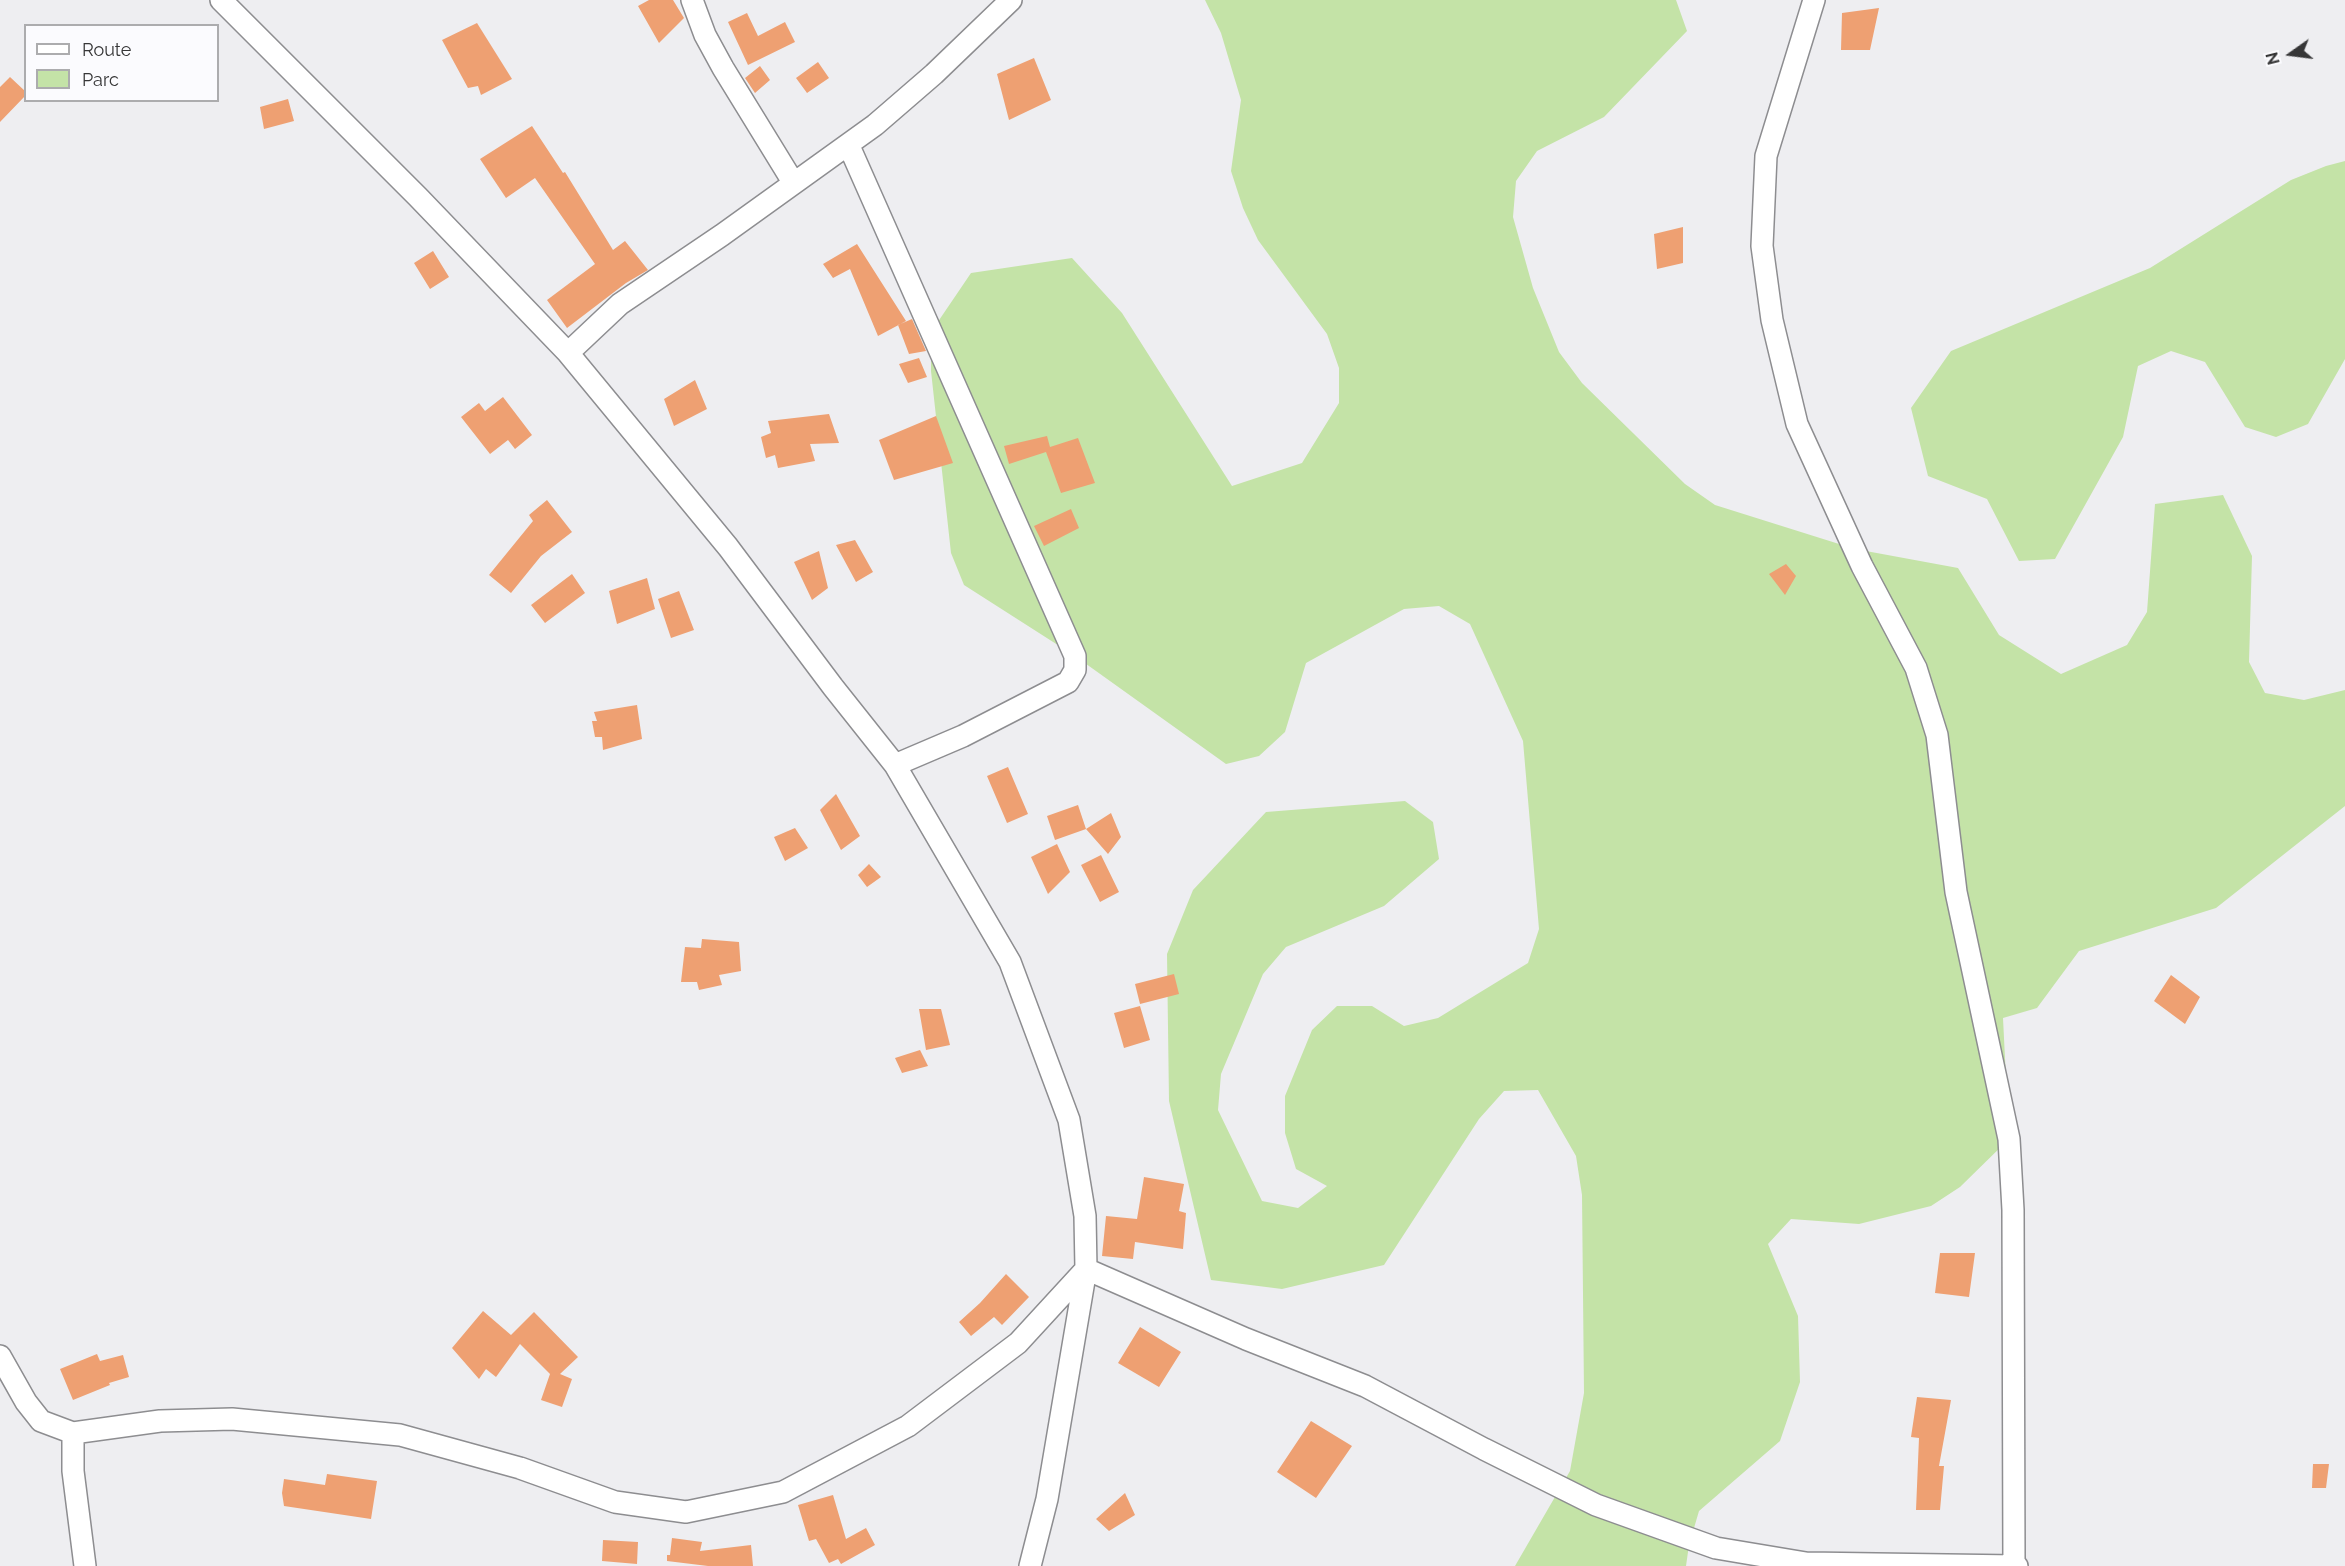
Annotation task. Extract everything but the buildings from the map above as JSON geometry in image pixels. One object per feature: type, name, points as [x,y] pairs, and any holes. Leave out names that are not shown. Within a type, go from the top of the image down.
[{"type":"street","points":[[221,0],[418,197],[568,353],[728,547],[895,765],[1010,962],[1069,1120],[1085,1216],[1086,1269],[1047,1499],[1030,1566]]},
{"type":"street","points":[[692,0],[705,35],[723,68],[793,182]]},
{"type":"street","points":[[568,353],[620,304],[722,235],[793,182],[849,146],[934,74],[1011,0]]},
{"type":"street","points":[[1086,1269],[1246,1339],[1365,1386],[1596,1505],[1716,1548],[1806,1563],[2016,1566],[2013,1257],[2009,1139],[1956,892],[1937,735],[1916,668],[1862,566],[1797,424],[1772,320],[1762,246],[1766,156],[1814,0]]},
{"type":"street","points":[[849,146],[1075,656],[1075,670],[1068,682],[963,736],[895,765]]},
{"type":"street","points":[[0,1356],[26,1402],[41,1421],[73,1433],[160,1421],[232,1419],[400,1434],[520,1468],[615,1502],[686,1512],[783,1492],[908,1426],[1018,1342],[1086,1269]]},
{"type":"street","points":[[73,1433],[73,1471],[85,1566]]},
{"type":"green space","points":[[1205,0],[1676,0],[1687,31],[1604,117],[1537,151],[1516,181],[1513,217],[1533,288],[1559,352],[1582,383],[1685,484],[1715,505],[1855,549],[1958,568],[1999,635],[2061,674],[2127,645],[2147,612],[2155,504],[2223,495],[2252,556],[2249,662],[2265,693],[2304,700],[2345,690],[2345,806],[2216,908],[2079,951],[2037,1008],[2003,1018],[2009,1139],[1960,1187],[1931,1206],[1859,1224],[1791,1219],[1768,1244],[1798,1316],[1800,1382],[1780,1441],[1699,1511],[1689,1545],[1686,1566],[1515,1566],[1570,1471],[1584,1393],[1582,1195],[1576,1156],[1538,1090],[1504,1091],[1479,1119],[1384,1265],[1282,1289],[1211,1280],[1169,1101],[1167,954],[1193,890],[1266,812],[1405,801],[1433,822],[1439,859],[1384,906],[1286,947],[1263,974],[1221,1074],[1218,1110],[1262,1201],[1298,1208],[1327,1186],[1296,1169],[1285,1133],[1285,1096],[1312,1030],[1337,1006],[1372,1006],[1404,1026],[1438,1018],[1528,963],[1539,929],[1523,741],[1470,624],[1439,606],[1404,609],[1306,663],[1285,732],[1259,756],[1226,764],[1075,656],[964,585],[951,553],[931,371],[931,332],[971,273],[1072,258],[1122,313],[1232,486],[1302,463],[1339,403],[1339,368],[1327,334],[1258,240],[1243,208],[1231,171],[1241,100],[1221,33]]},
{"type":"green space","points":[[2345,161],[2345,359],[2308,424],[2276,437],[2245,427],[2205,362],[2171,351],[2138,366],[2123,437],[2055,559],[2019,561],[1987,499],[1928,476],[1911,408],[1951,351],[2150,268],[2291,180]]}]
